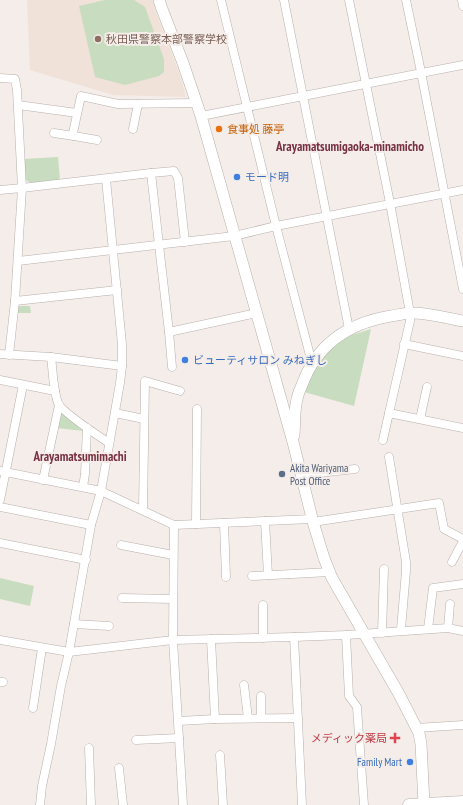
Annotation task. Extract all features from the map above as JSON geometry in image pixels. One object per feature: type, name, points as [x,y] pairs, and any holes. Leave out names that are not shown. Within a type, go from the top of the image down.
[{"type":"main road","points":[[409,805],[463,802]]},
{"type":"street","points":[[159,0],[201,116],[293,442],[312,521],[324,558],[330,572],[399,694],[419,733],[421,744],[424,805]]},
{"type":"street","points":[[221,0],[276,226],[312,363]]},
{"type":"street","points":[[284,0],[349,329]]},
{"type":"street","points":[[349,0],[390,203],[410,313],[410,321],[383,440]]},
{"type":"street","points":[[406,0],[463,289]]},
{"type":"street","points":[[462,0],[463,6]]},
{"type":"street","points":[[201,116],[463,65]]},
{"type":"street","points":[[0,78],[15,79],[18,105],[22,188],[15,301],[9,354]]},
{"type":"street","points":[[74,136],[73,133],[81,96],[118,104],[196,103]]},
{"type":"street","points":[[133,129],[138,104]]},
{"type":"street","points":[[18,105],[77,113]]},
{"type":"street","points":[[54,133],[97,140]]},
{"type":"street","points":[[0,190],[174,171],[178,178],[185,242]]},
{"type":"street","points":[[151,173],[172,367]]},
{"type":"street","points":[[40,805],[42,786],[69,652],[92,525],[101,491],[122,366],[122,344],[106,179]]},
{"type":"street","points":[[18,261],[234,236],[390,203],[463,190]]},
{"type":"street","points":[[15,301],[117,290]]},
{"type":"street","points":[[293,442],[297,399],[304,377],[318,354],[333,339],[360,324],[380,318],[410,313],[423,313],[463,321]]},
{"type":"street","points":[[169,332],[257,314]]},
{"type":"street","points":[[404,344],[463,356]]},
{"type":"street","points":[[0,354],[51,357],[122,366]]},
{"type":"street","points":[[43,480],[59,405],[55,391],[51,357]]},
{"type":"street","points":[[0,380],[55,391]]},
{"type":"street","points":[[143,510],[145,381],[180,391]]},
{"type":"street","points":[[0,500],[3,471],[23,385]]},
{"type":"street","points":[[420,419],[427,387]]},
{"type":"street","points":[[59,405],[87,428],[109,443]]},
{"type":"street","points":[[196,524],[197,409]]},
{"type":"street","points":[[115,413],[144,419]]},
{"type":"street","points":[[389,413],[463,428]]},
{"type":"street","points":[[83,487],[86,474],[87,428]]},
{"type":"street","points":[[389,457],[398,509],[406,571],[401,629]]},
{"type":"street","points":[[301,475],[355,469]]},
{"type":"street","points":[[3,471],[101,491],[174,524],[312,521],[439,503],[444,529],[463,540],[452,562]]},
{"type":"street","points":[[0,507],[92,525]]},
{"type":"street","points":[[265,521],[268,575]]},
{"type":"street","points":[[224,523],[226,577]]},
{"type":"street","points":[[174,524],[173,640],[183,805]]},
{"type":"street","points":[[0,542],[86,560]]},
{"type":"street","points":[[121,545],[173,555]]},
{"type":"street","points":[[382,633],[384,569]]},
{"type":"street","points":[[252,576],[330,572]]},
{"type":"street","points":[[428,629],[433,588],[463,584]]},
{"type":"street","points":[[122,598],[173,599]]},
{"type":"street","points":[[448,628],[450,604]]},
{"type":"street","points":[[263,605],[263,638]]},
{"type":"street","points":[[74,624],[109,626]]},
{"type":"street","points":[[0,640],[69,652],[173,640],[294,638],[448,628],[463,631]]},
{"type":"street","points":[[346,635],[349,696],[356,707],[364,805]]},
{"type":"street","points":[[294,638],[302,805]]},
{"type":"street","points":[[211,639],[215,719]]},
{"type":"street","points":[[33,708],[42,648]]},
{"type":"street","points":[[244,685],[248,718]]},
{"type":"street","points":[[261,696],[262,718]]},
{"type":"street","points":[[178,721],[248,718],[298,718]]},
{"type":"street","points":[[416,728],[463,725]]},
{"type":"street","points":[[136,740],[179,738]]},
{"type":"street","points":[[89,748],[91,805]]},
{"type":"street","points":[[220,755],[223,805]]},
{"type":"street","points":[[119,768],[123,805]]},
{"type":"shaded area","name":"秋田県警察本部警察学校","points":[[27,0],[154,0],[155,9],[180,75],[186,97],[113,95],[30,70]]},
{"type":"green space","points":[[105,0],[134,0],[145,7],[164,59],[164,72],[159,76],[125,85],[95,77],[79,6]]},
{"type":"green space","points":[[58,157],[60,180],[31,183],[26,180],[24,159]]},
{"type":"green space","points":[[16,306],[30,306],[31,313],[16,313]]},
{"type":"green space","points":[[371,329],[354,406],[304,392],[311,371],[335,344],[352,335]]},
{"type":"green space","points":[[60,411],[83,431],[57,428]]},
{"type":"green space","points":[[0,578],[34,586],[30,606],[0,599]]},
{"type":"place","name":"秋田県警察本部警察学校","points":[[98,39]]},
{"type":"place","name":"食事処 藤亭","points":[[219,129]]},
{"type":"place","name":"モード明","points":[[237,177]]},
{"type":"place","name":"ビューティサロン みねぎし","points":[[185,360]]},
{"type":"place","name":"Akita Wariyama Post Office","points":[[282,474]]},
{"type":"place","name":"メディック薬局","points":[[395,738]]},
{"type":"place","name":"Family Mart","points":[[410,762]]},
{"type":"district","name":"Arayamatsumigaoka-minamicho","points":[[350,146]]},
{"type":"district","name":"Arayamatsumimachi","points":[[80,456]]}]
